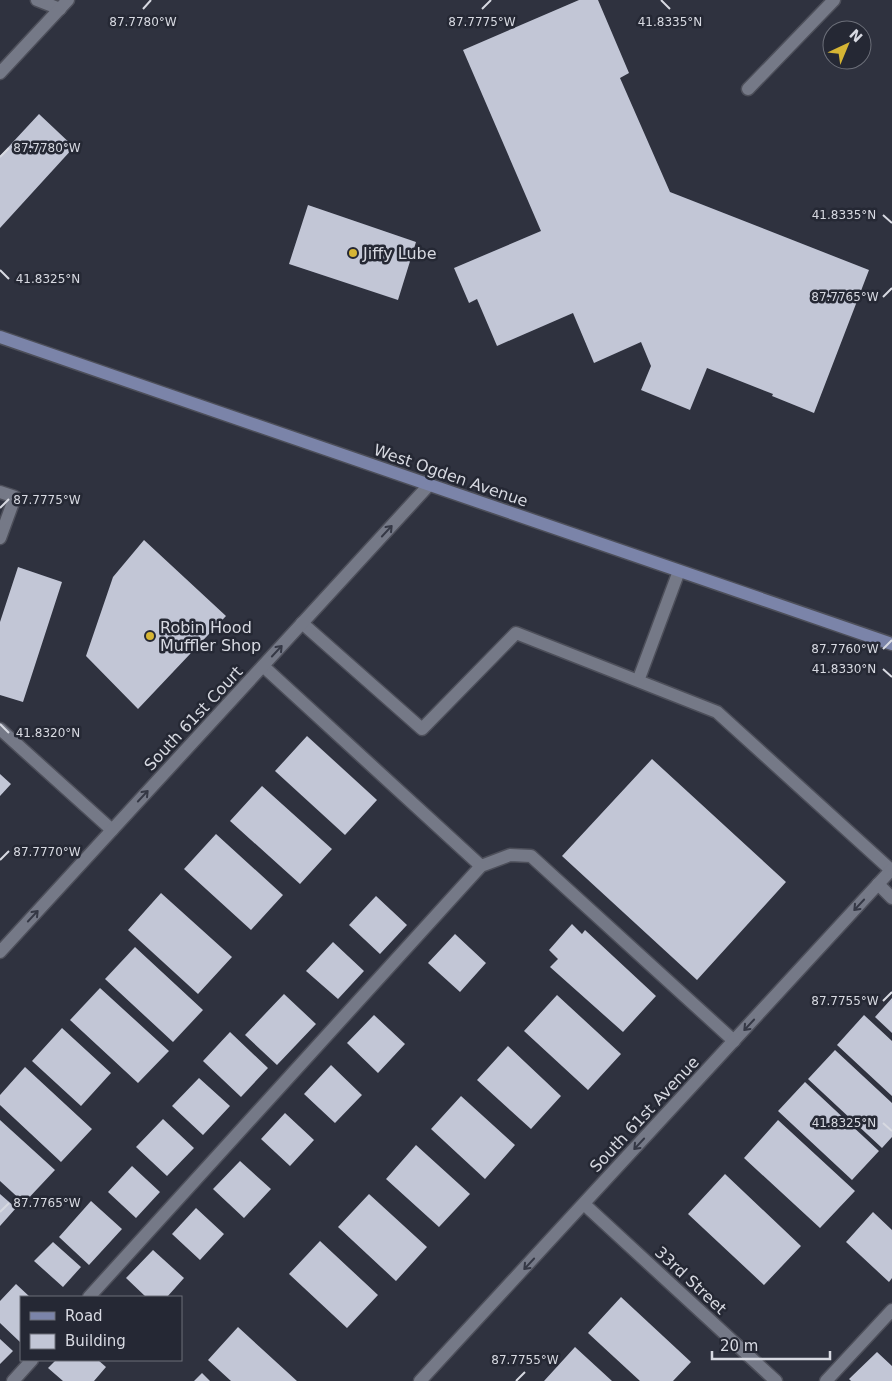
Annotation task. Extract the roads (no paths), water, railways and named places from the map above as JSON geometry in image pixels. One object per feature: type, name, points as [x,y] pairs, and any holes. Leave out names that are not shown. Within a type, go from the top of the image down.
[{"type":"main road","name":"West Ogden Avenue","points":[[0,337],[892,644]]},
{"type":"street","points":[[37,0],[64,4]]},
{"type":"street","points":[[748,89],[834,0]]},
{"type":"street","points":[[0,73],[64,4]]},
{"type":"street","name":"South 61st Court","points":[[0,952],[430,485]]},
{"type":"street","points":[[0,492],[15,498],[0,538]]},
{"type":"street","points":[[638,681],[679,571]]},
{"type":"street","points":[[302,623],[422,729],[516,633],[718,712],[891,870]]},
{"type":"street","points":[[263,666],[482,866]]},
{"type":"street","points":[[0,729],[112,830]]},
{"type":"street","points":[[90,1296],[482,866],[510,855],[531,856],[734,1041]]},
{"type":"street","name":"South 61st Avenue","points":[[420,1381],[891,870]]},
{"type":"street","points":[[878,884],[892,898]]},
{"type":"street","name":"33rd Street","points":[[584,1204],[776,1381]]},
{"type":"street","points":[[826,1381],[892,1310]]},
{"type":"street","points":[[12,1381],[31,1361]]},
{"type":"place","name":"Jiffy Lube","points":[[353,253]]},
{"type":"place","name":"Robin Hood Muffler Shop","points":[[150,636]]}]
